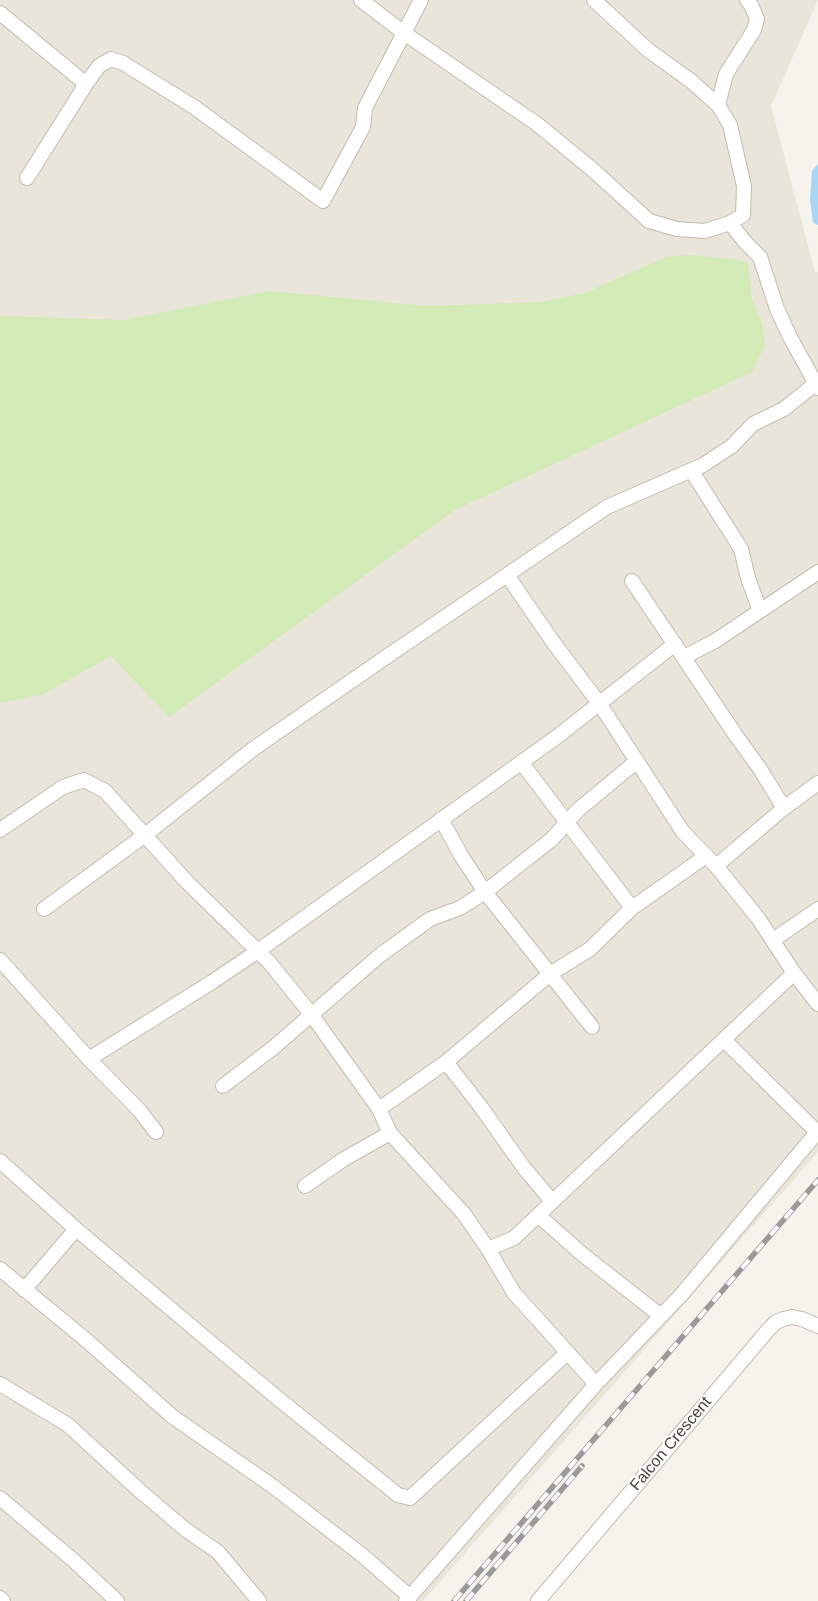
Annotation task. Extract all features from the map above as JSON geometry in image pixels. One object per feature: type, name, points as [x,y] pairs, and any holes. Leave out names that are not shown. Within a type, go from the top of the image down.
[{"type":"street","points":[[361,0],[404,33],[537,124],[593,170],[649,221],[677,229],[705,231],[730,223],[743,215],[744,186],[730,126],[718,105],[691,81],[648,50],[594,0]]},
{"type":"street","points":[[27,178],[86,84],[99,66],[111,59],[124,63],[194,107],[323,201],[363,127],[365,108],[421,0]]},
{"type":"street","points":[[718,105],[726,74],[754,30],[757,18],[747,0]]},
{"type":"street","points":[[0,13],[86,84]]},
{"type":"street","points":[[44,909],[144,835],[253,749],[607,507],[703,466],[732,446],[753,424],[784,409],[817,386],[777,309],[760,257],[730,223]]},
{"type":"street","points":[[692,470],[741,549],[748,578],[760,611]]},
{"type":"street","points":[[684,657],[715,641],[818,572]]},
{"type":"street","points":[[507,575],[553,642],[599,703],[683,832],[711,861],[758,918],[794,973],[818,1004]]},
{"type":"street","points":[[632,581],[760,769],[784,808]]},
{"type":"street","points":[[88,1059],[258,951],[521,762],[675,644]]},
{"type":"street","points":[[521,762],[632,908]]},
{"type":"street","points":[[223,1086],[273,1048],[379,956],[430,919],[460,908],[485,892],[552,839],[578,810],[637,762]]},
{"type":"street","points":[[0,830],[63,787],[84,780],[105,791],[187,882],[269,962],[310,1014],[379,1109],[390,1133],[464,1214],[488,1249],[514,1293],[596,1384]]},
{"type":"street","points":[[379,1109],[446,1062],[550,974],[590,950],[632,908],[711,861],[818,783]]},
{"type":"street","points":[[441,819],[462,857],[485,892],[592,1027]]},
{"type":"street","points":[[773,940],[818,908]]},
{"type":"street","points":[[0,960],[88,1059],[140,1110],[156,1132]]},
{"type":"street","points":[[488,1249],[514,1238],[794,973]]},
{"type":"street","points":[[0,1269],[86,1340],[173,1417],[271,1485],[362,1554],[408,1599],[596,1384],[682,1294],[818,1131],[724,1040]]},
{"type":"street","points":[[446,1062],[481,1107],[524,1168],[552,1201]]},
{"type":"street","points":[[305,1186],[344,1159],[390,1133]]},
{"type":"street","points":[[0,1162],[76,1229],[286,1405],[398,1494],[410,1498],[568,1353]]},
{"type":"street","points":[[538,1215],[582,1254],[661,1316]]},
{"type":"street","points":[[24,1290],[76,1229]]},
{"type":"street","name":"Falcon Crescent","points":[[538,1601],[776,1322],[783,1318],[792,1318],[802,1319],[818,1326]]},
{"type":"street","points":[[0,1384],[68,1425],[186,1530],[218,1552],[258,1601]]},
{"type":"street","points":[[0,1498],[73,1560],[117,1601]]},
{"type":"street","points":[[0,1598],[3,1601]]},
{"type":"shaded area","points":[[0,0],[818,0],[771,106],[815,272],[818,272],[818,1152],[423,1601],[0,1601]]},
{"type":"green space","points":[[689,255],[733,259],[748,263],[752,299],[762,324],[765,345],[752,372],[455,510],[169,717],[111,656],[42,695],[0,703],[0,316],[124,320],[269,291],[427,306],[541,302],[585,293],[666,257]]},
{"type":"water","points":[[818,164],[818,225],[813,223],[810,199],[812,171]]},
{"type":"railway","points":[[454,1601],[818,1180]]},
{"type":"railway","points":[[466,1601],[582,1466]]}]
